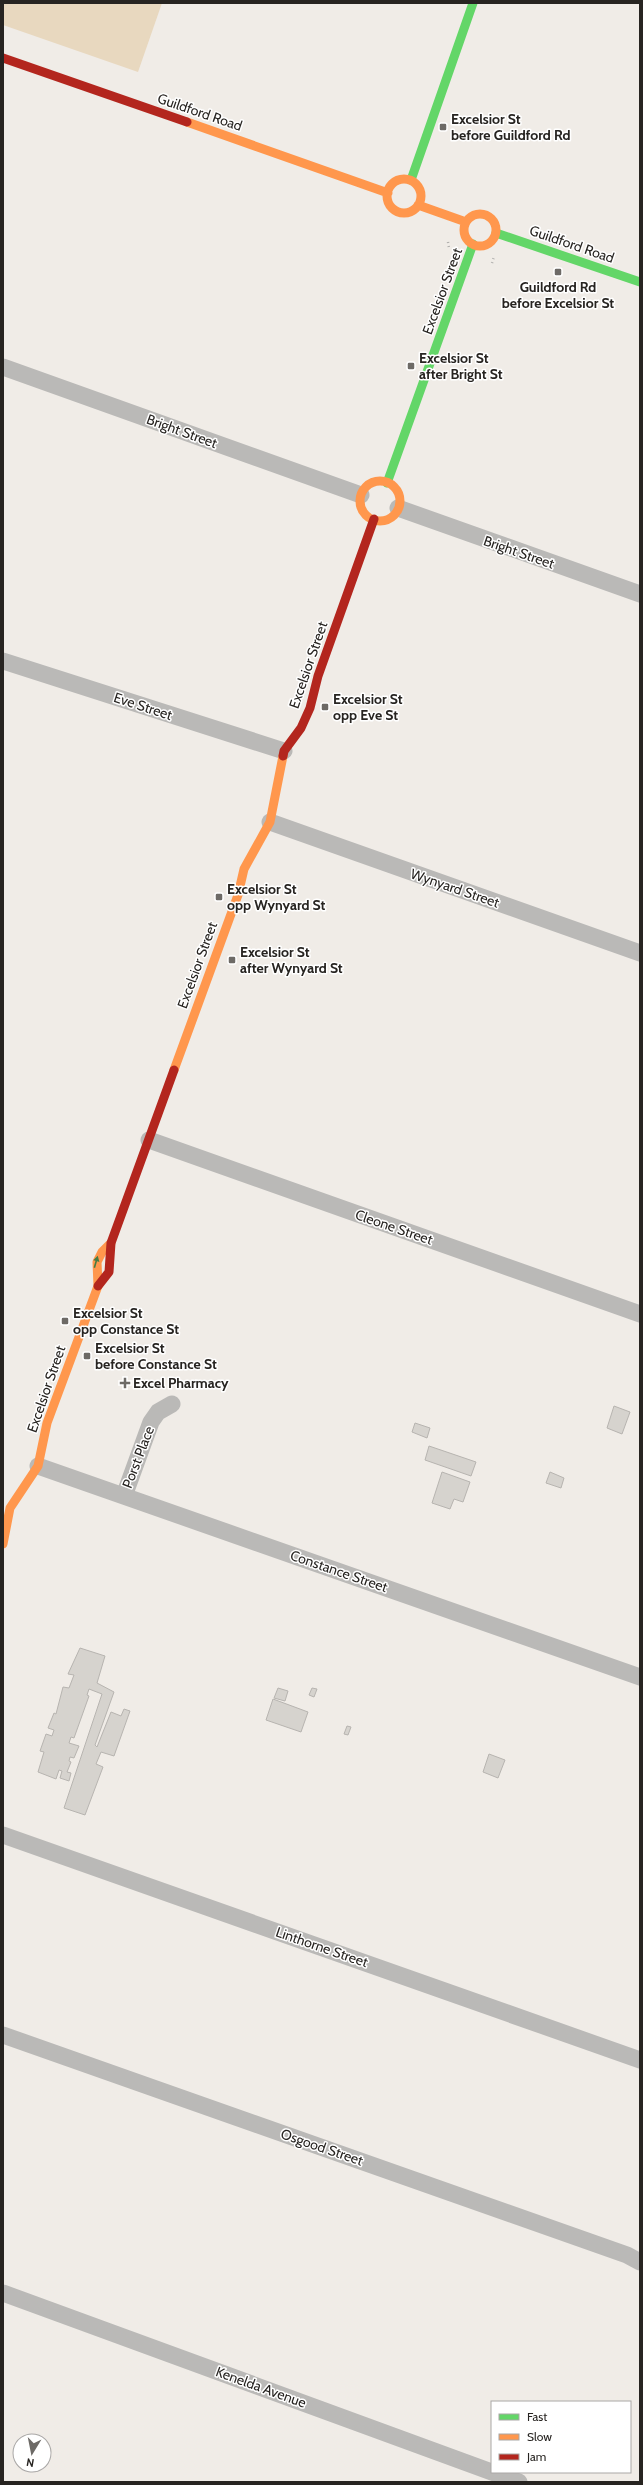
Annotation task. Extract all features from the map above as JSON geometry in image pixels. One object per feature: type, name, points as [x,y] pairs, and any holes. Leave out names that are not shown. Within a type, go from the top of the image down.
[{"type":"street","points":[[411,180],[473,3]]},
{"type":"street","name":"Guildford Road","points":[[3,58],[388,193]]},
{"type":"street","points":[[411,180],[419,188],[421,194],[418,205],[410,212],[398,212],[390,204],[388,193],[396,181],[411,180]]},
{"type":"street","points":[[418,205],[466,222]]},
{"type":"street","points":[[479,214],[488,216],[495,223],[496,234],[487,244],[474,244],[469,241],[464,232],[466,222],[479,214]]},
{"type":"street","name":"Guildford Road","points":[[496,234],[640,282]]},
{"type":"street","name":"Excelsior Street","points":[[387,483],[474,244]]},
{"type":"street","name":"Bright Street","points":[[3,367],[361,495]]},
{"type":"street","points":[[372,483],[387,483],[398,493],[398,508],[389,518],[374,520],[362,510],[361,495],[367,486],[372,483]]},
{"type":"street","name":"Bright Street","points":[[398,508],[640,594]]},
{"type":"street","name":"Excelsior Street","points":[[3,1544],[7,1507],[38,1466],[47,1423],[98,1286],[108,1277],[111,1266],[111,1243],[238,895],[244,869],[270,822],[284,751],[301,728],[310,708],[318,676],[374,520]]},
{"type":"street","name":"Eve Street","points":[[3,661],[284,751]]},
{"type":"street","name":"Wynyard Street","points":[[270,822],[640,954]]},
{"type":"street","name":"Cleone Street","points":[[149,1140],[640,1314]]},
{"type":"street","name":"Excelsior Street","points":[[98,1286],[95,1264],[99,1253],[111,1243]]},
{"type":"street","name":"Porst Place","points":[[124,1496],[151,1422],[158,1412],[172,1404]]},
{"type":"street","name":"Constance Street","points":[[38,1466],[640,1677]]},
{"type":"street","name":"Linthorne Street","points":[[3,1835],[640,2060]]},
{"type":"street","name":"Osgood Street","points":[[3,2035],[620,2252],[640,2262]]},
{"type":"street","name":"Kenelda Avenue","points":[[3,2293],[491,2472]]},
{"type":"street","name":"Kenelda Avenue","points":[[494,2473],[519,2482]]},
{"type":"path","points":[[448,242],[449,248]]},
{"type":"path","points":[[492,263],[494,257]]},
{"type":"shaded area","points":[[3,3],[162,3],[138,72],[3,25]]},
{"type":"building","points":[[614,1406],[630,1412],[622,1434],[607,1428]]},
{"type":"building","points":[[415,1423],[430,1428],[427,1438],[412,1432]]},
{"type":"building","points":[[429,1446],[476,1462],[471,1476],[425,1460]]},
{"type":"building","points":[[442,1472],[470,1482],[463,1502],[454,1499],[450,1509],[432,1503]]},
{"type":"building","points":[[550,1472],[564,1478],[561,1488],[546,1483]]},
{"type":"building","points":[[80,1648],[105,1656],[97,1683],[114,1692],[95,1745],[97,1747],[111,1712],[121,1716],[124,1709],[130,1711],[114,1756],[101,1752],[96,1764],[103,1767],[85,1815],[64,1808],[102,1694],[89,1689],[87,1695],[89,1696],[74,1738],[71,1737],[69,1743],[79,1746],[74,1758],[70,1757],[69,1761],[71,1762],[67,1772],[71,1773],[69,1781],[60,1778],[62,1771],[59,1770],[56,1779],[38,1772],[44,1752],[40,1751],[46,1734],[52,1736],[54,1730],[48,1728],[54,1713],[56,1714],[63,1687],[69,1688],[74,1675],[68,1674]]},
{"type":"building","points":[[278,1688],[288,1691],[285,1701],[274,1698]]},
{"type":"building","points":[[312,1688],[317,1689],[314,1697],[309,1695]]},
{"type":"building","points":[[273,1699],[308,1712],[301,1732],[266,1720]]},
{"type":"building","points":[[347,1726],[351,1727],[348,1735],[344,1734]]},
{"type":"building","points":[[489,1754],[505,1760],[498,1778],[483,1772]]},
{"type":"traffic: fast","points":[[411,180],[473,3]]},
{"type":"traffic: fast","points":[[496,233],[640,282]]},
{"type":"traffic: fast","points":[[387,483],[473,244]]},
{"type":"traffic: slow","points":[[187,122],[388,193]]},
{"type":"traffic: slow","points":[[404,179],[416,184],[421,196],[416,208],[404,213],[392,208],[387,196],[392,184],[404,179]]},
{"type":"traffic: slow","points":[[418,205],[466,222]]},
{"type":"traffic: slow","points":[[480,214],[486,215],[493,221],[496,230],[495,236],[489,243],[480,246],[474,245],[467,239],[464,230],[465,224],[471,217],[480,214]]},
{"type":"traffic: slow","points":[[380,481],[394,487],[400,501],[394,515],[380,521],[366,515],[360,501],[366,487],[380,481]]},
{"type":"traffic: slow","points":[[174,1070],[238,895],[244,869],[270,822],[283,756]]},
{"type":"traffic: slow","points":[[3,1544],[10,1508],[38,1466],[47,1423],[98,1286],[97,1262],[102,1252],[111,1243]]},
{"type":"traffic: jam","points":[[3,58],[187,122]]},
{"type":"traffic: jam","points":[[283,756],[284,751],[301,728],[310,708],[318,676],[374,519]]},
{"type":"traffic: jam","points":[[98,1286],[109,1272],[111,1243],[174,1070]]},
{"type":"place","name":"Excelsior St before Guildford Rd","points":[[443,127]]},
{"type":"place","name":"Guildford Rd before Excelsior St","points":[[558,272]]},
{"type":"place","name":"Excelsior St after Bright St","points":[[411,366]]},
{"type":"place","name":"Excelsior St opp Eve St","points":[[325,707]]},
{"type":"place","name":"Excelsior St opp Wynyard St","points":[[219,897]]},
{"type":"place","name":"Excelsior St after Wynyard St","points":[[232,960]]},
{"type":"place","name":"Excelsior St opp Constance St","points":[[65,1321]]},
{"type":"place","name":"Excelsior St before Constance St","points":[[87,1356]]},
{"type":"place","name":"Excel Pharmacy","points":[[125,1383]]}]
